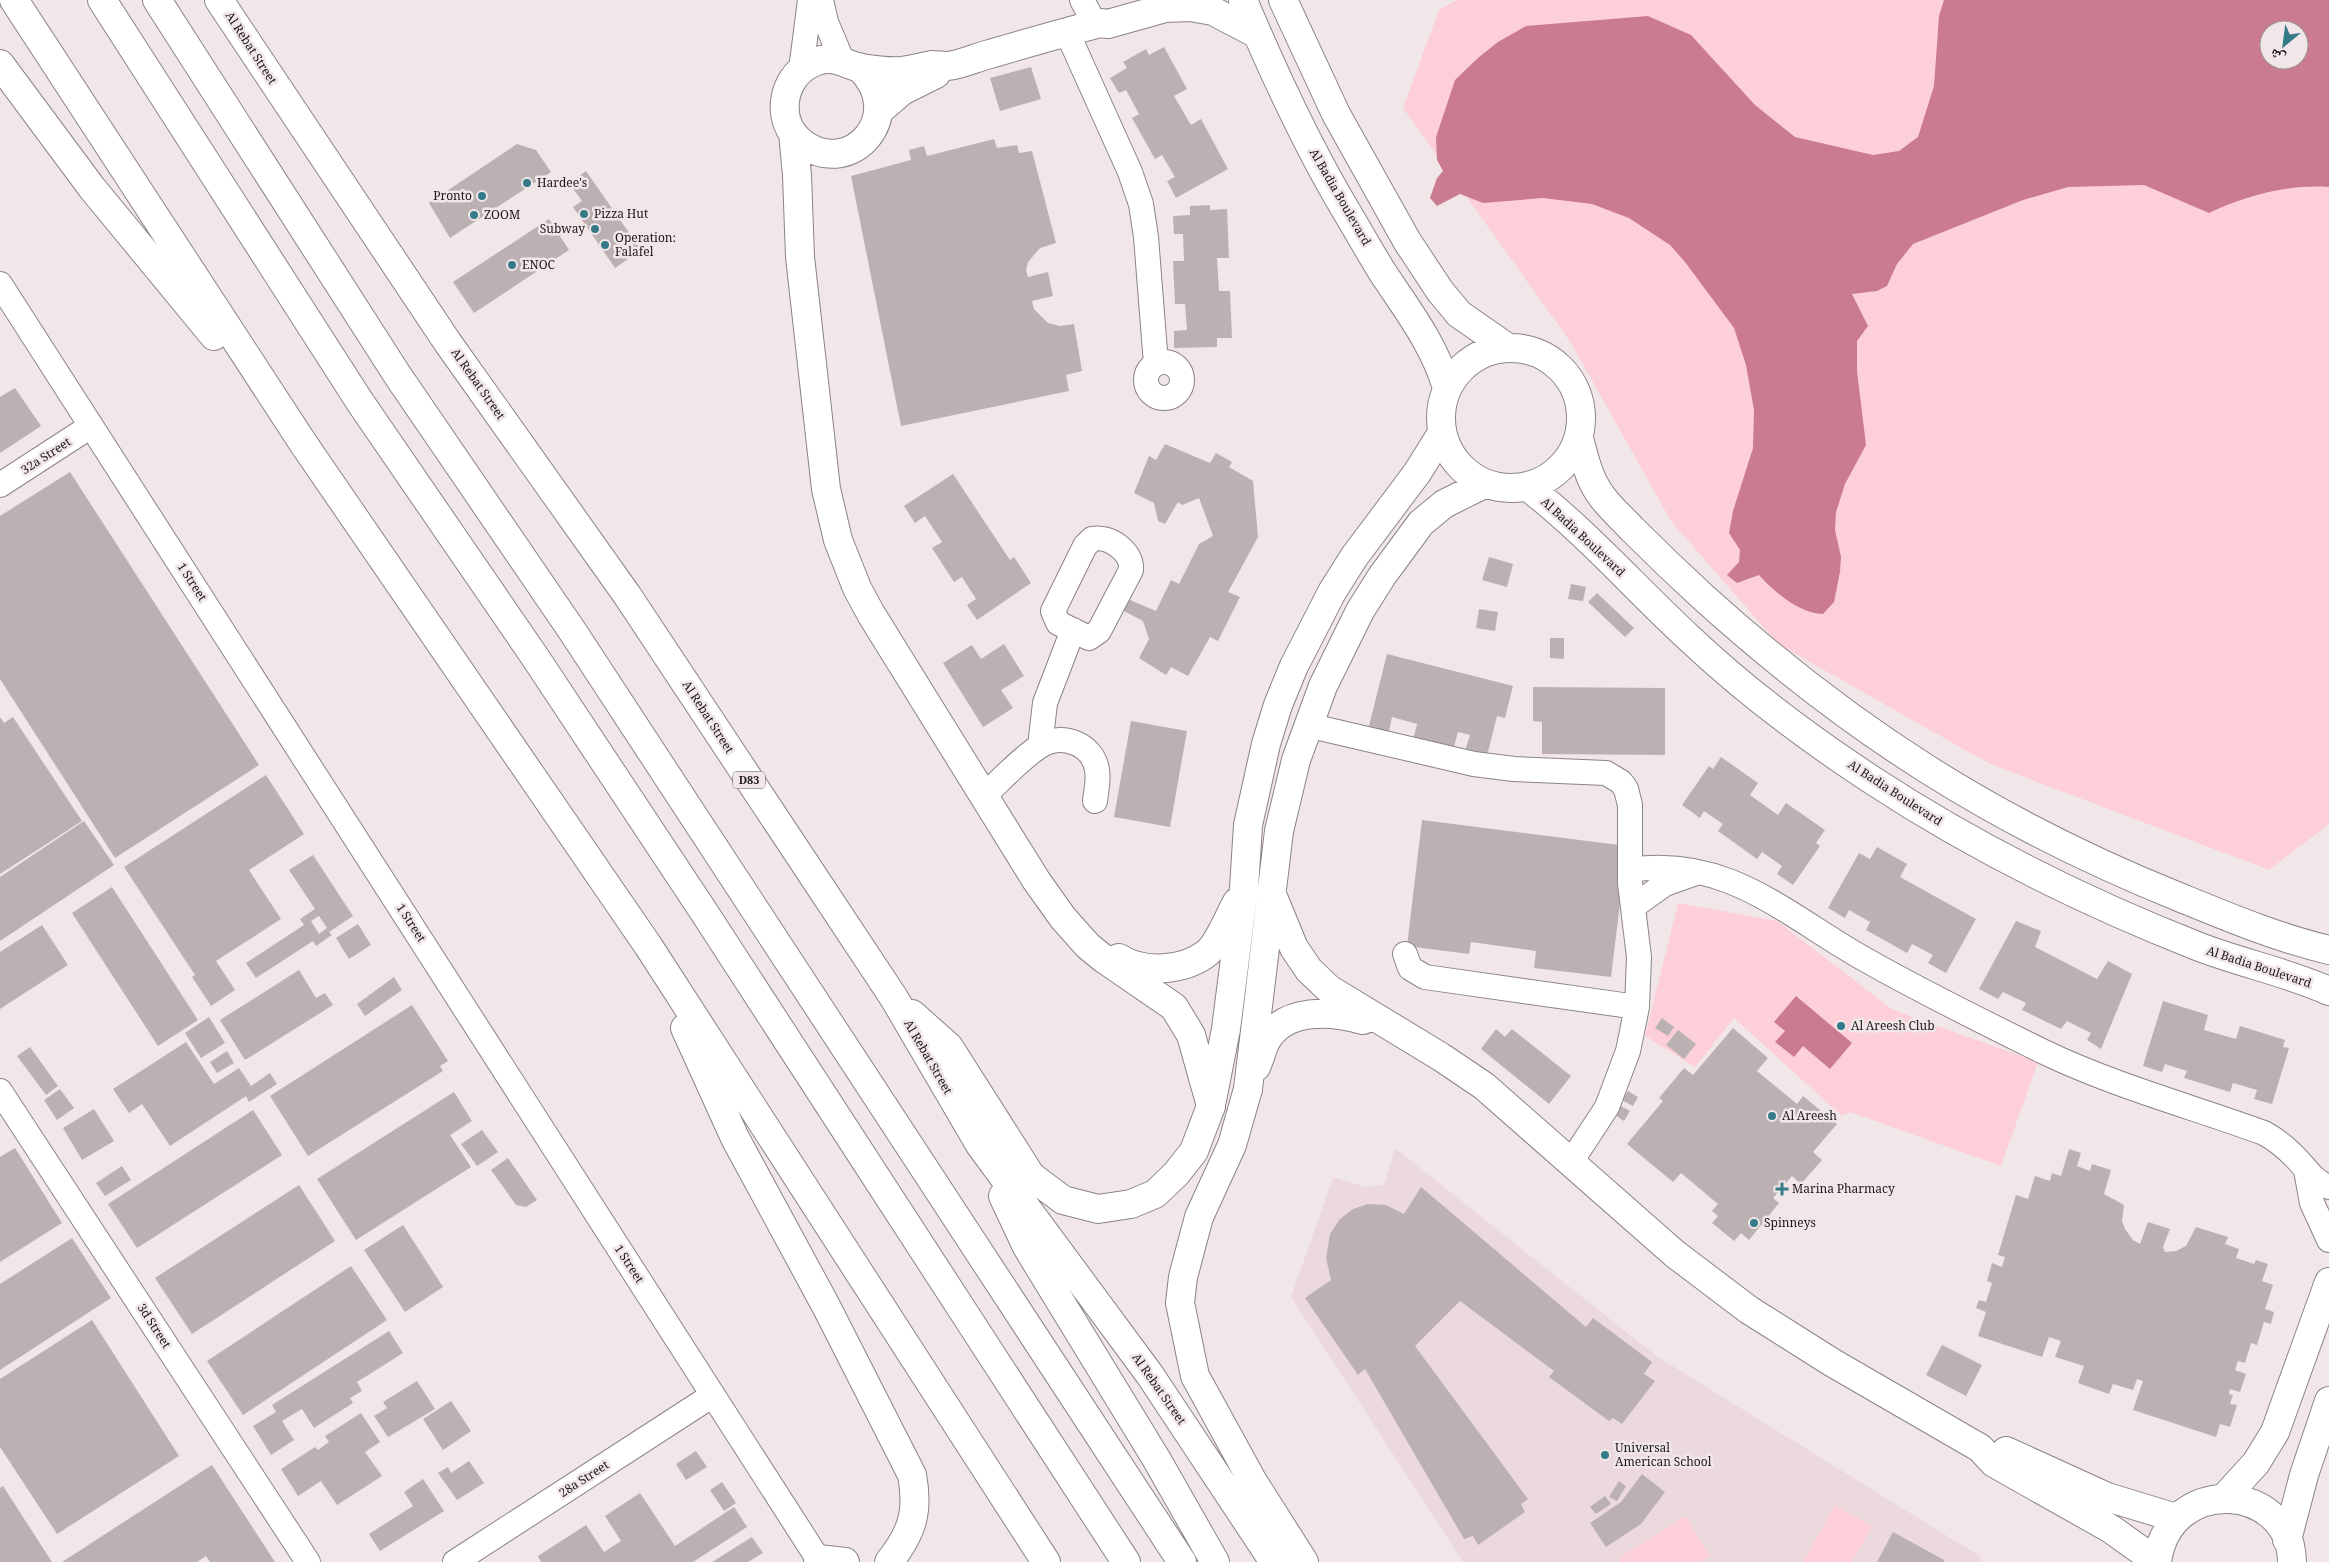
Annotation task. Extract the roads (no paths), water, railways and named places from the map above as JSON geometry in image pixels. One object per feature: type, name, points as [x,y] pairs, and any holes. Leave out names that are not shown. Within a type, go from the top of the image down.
[{"type":"main road","points":[[14,0],[303,443],[649,946],[1046,1562]]},
{"type":"main road","points":[[102,0],[360,402],[535,657],[676,869],[1126,1562]]},
{"type":"main road","points":[[157,0],[393,368],[584,648],[1182,1562]]},
{"type":"main road","name":"Al Rebat Street","points":[[219,0],[448,343],[627,595],[894,998],[980,1145],[1155,1382],[1274,1562]]},
{"type":"main road","points":[[1097,24],[1108,15],[1152,0]]},
{"type":"main road","name":"Al Badia Boulevard","points":[[1243,0],[1301,128],[1329,182],[1383,272],[1432,346],[1447,388]]},
{"type":"main road","points":[[1283,0],[1336,114],[1418,258],[1440,291],[1459,314],[1508,348]]},
{"type":"main road","points":[[879,111],[902,91],[948,66],[1067,32],[1097,24],[1112,23],[1165,8],[1190,6],[1213,11],[1257,34]]},
{"type":"main road","points":[[948,66],[931,66],[895,71],[820,60],[801,70],[789,86],[784,105],[786,117],[793,133],[800,257],[826,489],[838,540],[857,588],[871,614],[1036,880],[1063,918],[1088,946],[1104,960],[1174,1007],[1191,1035],[1211,1106]]},
{"type":"main road","points":[[0,64],[98,196],[303,443]]},
{"type":"main road","points":[[793,133],[812,149],[823,153],[836,153],[848,150],[869,135],[876,124],[879,111],[875,87],[851,64]]},
{"type":"main road","points":[[799,224],[810,181],[818,167],[836,153]]},
{"type":"main road","points":[[1579,438],[1565,464],[1542,482],[1528,487],[1499,488],[1484,484],[1462,469],[1452,458],[1446,446],[1442,433],[1441,410],[1447,388],[1455,375],[1478,355],[1508,348],[1537,353],[1550,360],[1566,375],[1577,394],[1581,408],[1579,438],[1587,469],[1606,502],[1672,568],[1788,671],[1865,729],[1975,799],[2083,856],[2235,920],[2329,950]]},
{"type":"main road","points":[[894,998],[949,1047],[1031,1176],[1063,1200],[1098,1209],[1131,1204],[1155,1194],[1176,1174],[1194,1151],[1211,1106],[1226,1029],[1244,888],[1248,825],[1268,736],[1294,666],[1332,592],[1354,557],[1412,481],[1442,433]]},
{"type":"main road","points":[[1248,1089],[1279,831],[1286,796],[1307,725],[1322,686],[1356,619],[1382,576],[1412,534],[1421,523],[1444,504],[1484,484]]},
{"type":"main road","name":"Al Badia Boulevard","points":[[1528,487],[1560,512],[1691,640],[1749,689],[1808,736],[1926,815],[2026,870],[2137,922],[2207,950],[2329,991]]},
{"type":"main road","points":[[1088,946],[1123,961],[1156,969],[1180,966],[1208,952],[1221,932],[1244,888]]},
{"type":"main road","points":[[1271,892],[1294,948],[1309,970],[1340,998],[1441,1057],[1484,1086],[1675,1254],[1749,1310],[1832,1363],[1980,1448],[1994,1463],[2110,1529],[2157,1562],[2163,1538],[2176,1518],[2198,1504],[2224,1498],[2240,1500],[2262,1510],[2280,1526],[2290,1551]]},
{"type":"main road","points":[[649,946],[735,1138],[906,1459],[912,1475],[915,1510],[905,1542],[885,1559]]},
{"type":"main road","points":[[1304,1562],[1252,1480],[1195,1376],[1180,1303],[1183,1276],[1200,1217],[1232,1145],[1248,1089],[1267,1040],[1288,1022],[1314,1013],[1329,1012],[1389,1027]]},
{"type":"main road","points":[[980,1145],[1027,1246],[1157,1460],[1215,1562]]},
{"type":"main road","points":[[2224,1498],[2256,1463],[2275,1432],[2329,1282]]},
{"type":"main road","points":[[2290,1551],[2304,1475],[2329,1403]]},
{"type":"main road","points":[[1980,1448],[2001,1449],[2107,1497],[2176,1518]]},
{"type":"main road","points":[[1032,1539],[1050,1562]]},
{"type":"main road","points":[[819,1561],[845,1562]]},
{"type":"street","points":[[801,70],[810,0]]},
{"type":"street","points":[[821,0],[826,22],[851,64]]},
{"type":"street","points":[[1082,0],[1097,24]]},
{"type":"street","points":[[1067,32],[1130,172],[1141,204],[1146,237],[1156,364]]},
{"type":"street","name":"1 Street","points":[[0,284],[819,1561]]},
{"type":"street","name":"32a Street","points":[[0,486],[91,426]]},
{"type":"street","points":[[1040,746],[1044,703],[1072,630]]},
{"type":"street","points":[[1307,725],[1474,764],[1514,769],[1598,772],[1614,777],[1621,782],[1629,796],[1630,870],[1640,957],[1637,1007],[1628,1051],[1606,1110],[1565,1157]]},
{"type":"street","points":[[985,795],[1040,746],[1049,742],[1064,740],[1079,744],[1087,750],[1097,769],[1095,801]]},
{"type":"street","points":[[1630,870],[1664,866],[1718,876],[1744,885],[1875,965],[2087,1072],[2264,1133],[2277,1140],[2317,1181],[2329,1187]]},
{"type":"street","points":[[1634,906],[1665,884],[1698,872]]},
{"type":"street","points":[[1405,954],[1410,968],[1425,977],[1637,1007]]},
{"type":"street","name":"3d Street","points":[[0,1091],[308,1562]]},
{"type":"street","points":[[2306,1170],[2312,1203],[2329,1240]]},
{"type":"street","name":"28a Street","points":[[455,1562],[713,1396]]},
{"type":"place","name":"Hardee's","points":[[527,183]]},
{"type":"place","name":"Pronto","points":[[482,196]]},
{"type":"place","name":"Pizza Hut","points":[[584,214]]},
{"type":"place","name":"ZOOM","points":[[474,215]]},
{"type":"place","name":"Subway","points":[[595,229]]},
{"type":"place","name":"Operation: Falafel","points":[[605,245]]},
{"type":"place","name":"ENOC","points":[[512,265]]},
{"type":"place","name":"Al Areesh Club","points":[[1841,1026]]},
{"type":"place","name":"Al Areesh","points":[[1772,1116]]},
{"type":"place","name":"Marina Pharmacy","points":[[1782,1189]]},
{"type":"place","name":"Spinneys","points":[[1754,1223]]},
{"type":"place","name":"Universal American School","points":[[1605,1455]]}]
